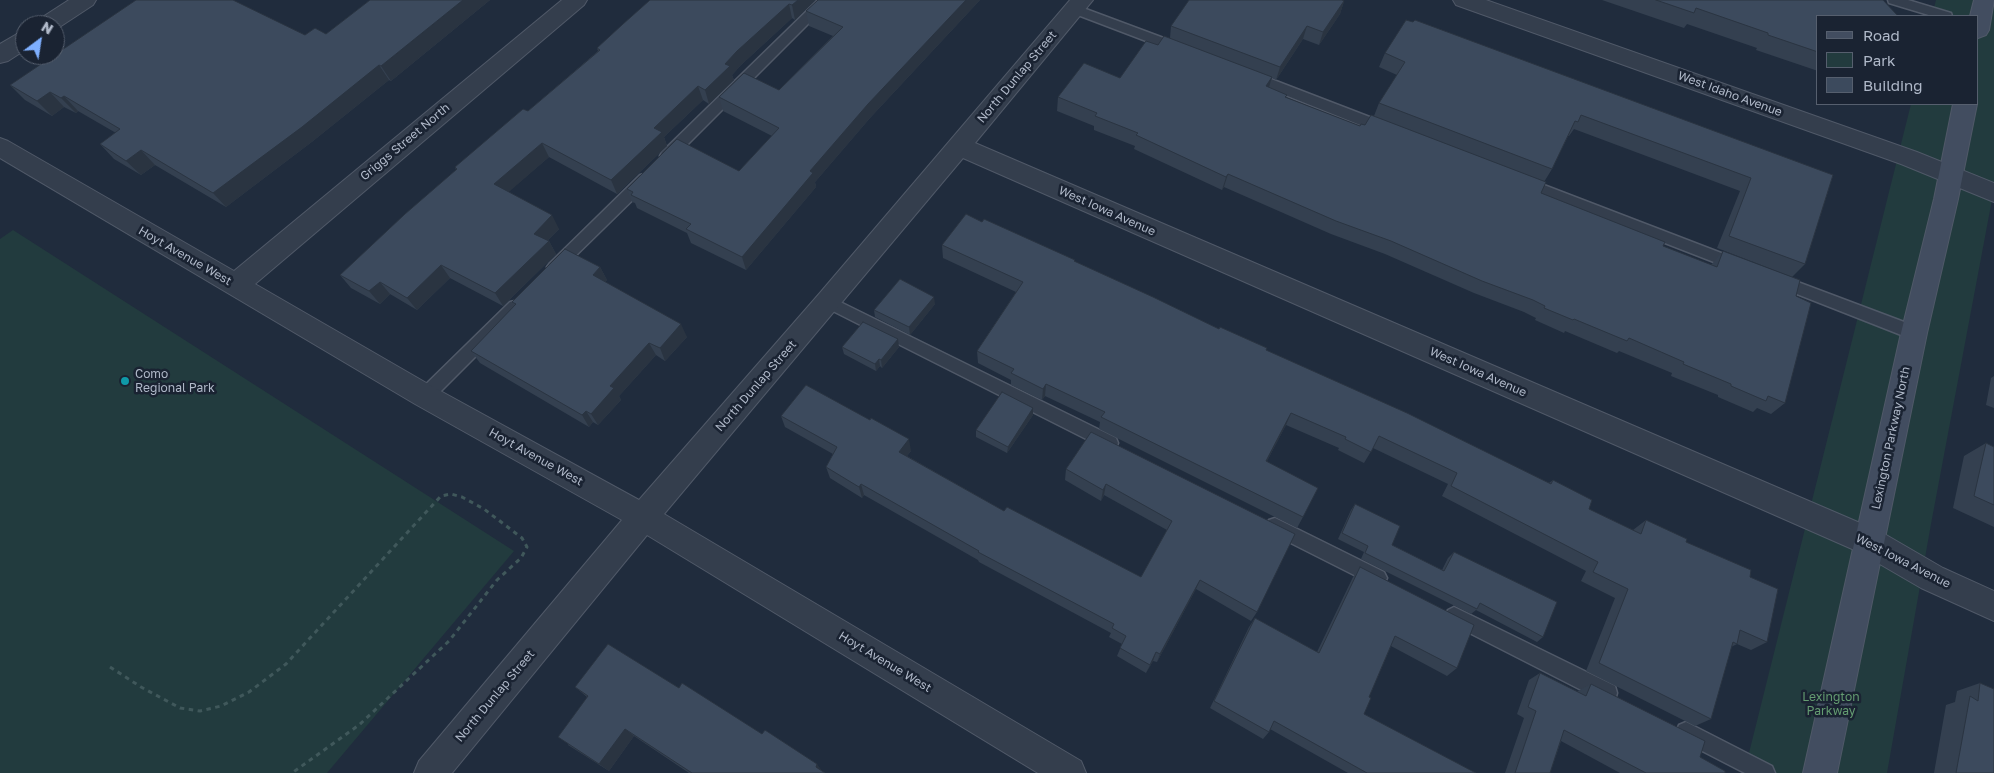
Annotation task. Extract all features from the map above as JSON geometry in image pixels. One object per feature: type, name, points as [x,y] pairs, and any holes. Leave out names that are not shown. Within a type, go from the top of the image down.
[{"type":"main road","points":[[1979,24],[1985,0]]},
{"type":"main road","name":"Lexington Parkway North","points":[[1820,773],[1965,105]]},
{"type":"street","points":[[62,15],[85,0]]},
{"type":"street","name":"Griggs Street North","points":[[236,286],[272,253],[576,0]]},
{"type":"street","name":"West Idaho Avenue","points":[[1464,0],[1951,174],[1994,193]]},
{"type":"street","name":"North Dunlap Street","points":[[431,773],[643,517],[828,302],[1079,4]]},
{"type":"street","points":[[0,55],[15,45]]},
{"type":"street","name":"West Iowa Avenue","points":[[959,146],[1870,542],[1932,578],[1994,606]]},
{"type":"street","name":"Hoyt Avenue West","points":[[0,147],[425,396],[643,517],[1069,773]]},
{"type":"lane","points":[[542,280],[826,0]]},
{"type":"lane","points":[[1894,0],[1943,15]]},
{"type":"lane","points":[[1079,4],[1196,55]]},
{"type":"lane","points":[[1233,70],[1400,134]]},
{"type":"lane","points":[[1511,177],[1914,333]]},
{"type":"lane","points":[[425,396],[527,294]]},
{"type":"lane","points":[[828,302],[1122,450]]},
{"type":"lane","points":[[1256,517],[1390,584]]},
{"type":"lane","points":[[1435,606],[1622,700]]},
{"type":"lane","points":[[1666,723],[1765,773]]},
{"type":"path","points":[[110,667],[141,687],[180,708],[200,711],[221,706],[249,692],[286,664],[441,496],[451,494],[469,501],[484,509],[522,538],[527,548],[521,558],[498,580],[450,641],[359,725],[292,773]]},
{"type":"green space","name":"Lexington Parkway","points":[[1936,0],[1994,0],[1994,189],[1931,524],[1887,773],[1744,773],[1911,105],[1979,105],[1979,15],[1932,15]]},
{"type":"green space","name":"Como Regional Park","points":[[13,230],[514,551],[327,773],[0,773],[0,239]]},
{"type":"building","points":[[136,0],[233,0],[305,35],[315,28],[326,34],[370,0],[463,0],[302,127],[213,193],[141,150],[126,161],[100,144],[120,129],[64,96],[61,98],[50,92],[37,101],[10,85],[40,65],[65,65],[65,48]]},
{"type":"building","points":[[650,0],[798,0],[792,5],[789,4],[737,51],[725,64],[730,66],[705,90],[698,86],[654,128],[662,132],[611,180],[542,143],[494,184],[552,215],[534,234],[549,241],[495,293],[441,265],[407,298],[380,282],[369,291],[340,275],[405,214],[457,169],[455,167],[523,109],[528,111],[600,50],[597,48]]},
{"type":"building","points":[[818,0],[966,0],[868,104],[810,171],[813,173],[742,257],[686,229],[691,224],[631,195],[633,192],[627,189],[677,139],[739,171],[779,128],[719,97],[744,73],[779,90],[843,27],[806,11]]},
{"type":"building","points":[[1189,0],[1344,1],[1323,32],[1307,26],[1280,67],[1171,26]]},
{"type":"building","points":[[1656,0],[1883,0],[1897,15],[1816,15],[1816,51],[1696,8],[1694,13]]},
{"type":"building","points":[[1406,20],[1413,22],[1415,20],[1833,175],[1805,264],[1729,236],[1751,178],[1581,115],[1578,122],[1575,121],[1552,169],[1379,103],[1405,62],[1385,53]]},
{"type":"building","points":[[1164,36],[1272,77],[1266,86],[1287,95],[1285,97],[1360,126],[1361,124],[1365,125],[1371,115],[1546,182],[1541,193],[1665,242],[1663,246],[1717,267],[1723,251],[1800,280],[1796,296],[1811,303],[1785,403],[1768,396],[1766,401],[1629,338],[1627,341],[1573,320],[1544,308],[1545,306],[1533,300],[1482,281],[1391,241],[1336,221],[1228,174],[1226,177],[1136,135],[1138,133],[1095,116],[1097,113],[1058,97],[1084,63],[1120,78],[1146,41],[1158,45]]},
{"type":"building","points":[[966,214],[982,222],[984,219],[1219,329],[1220,327],[1267,348],[1266,350],[1407,413],[1551,484],[1553,480],[1592,500],[1589,509],[1641,534],[1646,520],[1687,539],[1686,542],[1751,570],[1750,577],[1778,589],[1767,642],[1740,630],[1737,644],[1733,642],[1711,719],[1599,663],[1628,589],[1593,572],[1598,562],[1451,486],[1457,473],[1379,436],[1371,452],[1345,439],[1346,437],[1291,413],[1266,461],[1318,488],[1303,517],[1101,417],[1105,412],[1046,384],[1043,389],[1011,373],[1014,369],[977,351],[1023,282],[942,245]]},
{"type":"building","points":[[565,249],[600,267],[593,275],[681,324],[660,348],[649,343],[610,386],[614,388],[591,414],[586,411],[582,415],[471,351],[516,304],[512,302]]},
{"type":"building","points":[[900,279],[934,297],[909,327],[874,310]]},
{"type":"building","points":[[863,322],[898,339],[881,360],[879,359],[875,364],[842,347]]},
{"type":"building","points":[[806,385],[909,439],[899,452],[1004,511],[1007,507],[1141,577],[1172,521],[1106,484],[1103,490],[1066,469],[1091,432],[1295,534],[1257,612],[1200,580],[1160,654],[1156,652],[1150,665],[1120,648],[1126,636],[1112,628],[1114,624],[978,552],[861,484],[859,487],[826,467],[837,447],[781,416]]},
{"type":"building","points":[[1002,392],[1033,408],[1008,447],[976,430]]},
{"type":"building","points":[[1986,443],[1994,447],[1994,505],[1974,496]]},
{"type":"building","points":[[1355,504],[1400,526],[1392,545],[1444,571],[1454,552],[1557,602],[1543,637],[1480,603],[1477,609],[1365,553],[1368,546],[1342,533]]},
{"type":"building","points":[[1360,567],[1474,625],[1457,668],[1395,636],[1369,697],[1371,698],[1364,714],[1476,773],[1367,773],[1274,721],[1269,732],[1214,701],[1255,618],[1319,653]]},
{"type":"building","points":[[608,644],[679,688],[682,683],[762,734],[765,730],[817,764],[816,767],[825,773],[692,773],[625,729],[599,764],[558,737],[588,696],[575,687]]},
{"type":"building","points":[[1540,673],[1586,696],[1591,684],[1705,741],[1700,757],[1725,771],[1725,773],[1646,773],[1564,730],[1550,773],[1515,773],[1536,711],[1528,707]]},
{"type":"building","points":[[1980,683],[1994,689],[1994,773],[1956,773],[1970,696],[1978,701]]},
{"type":"place","name":"Como Regional Park","points":[[125,381]]}]
